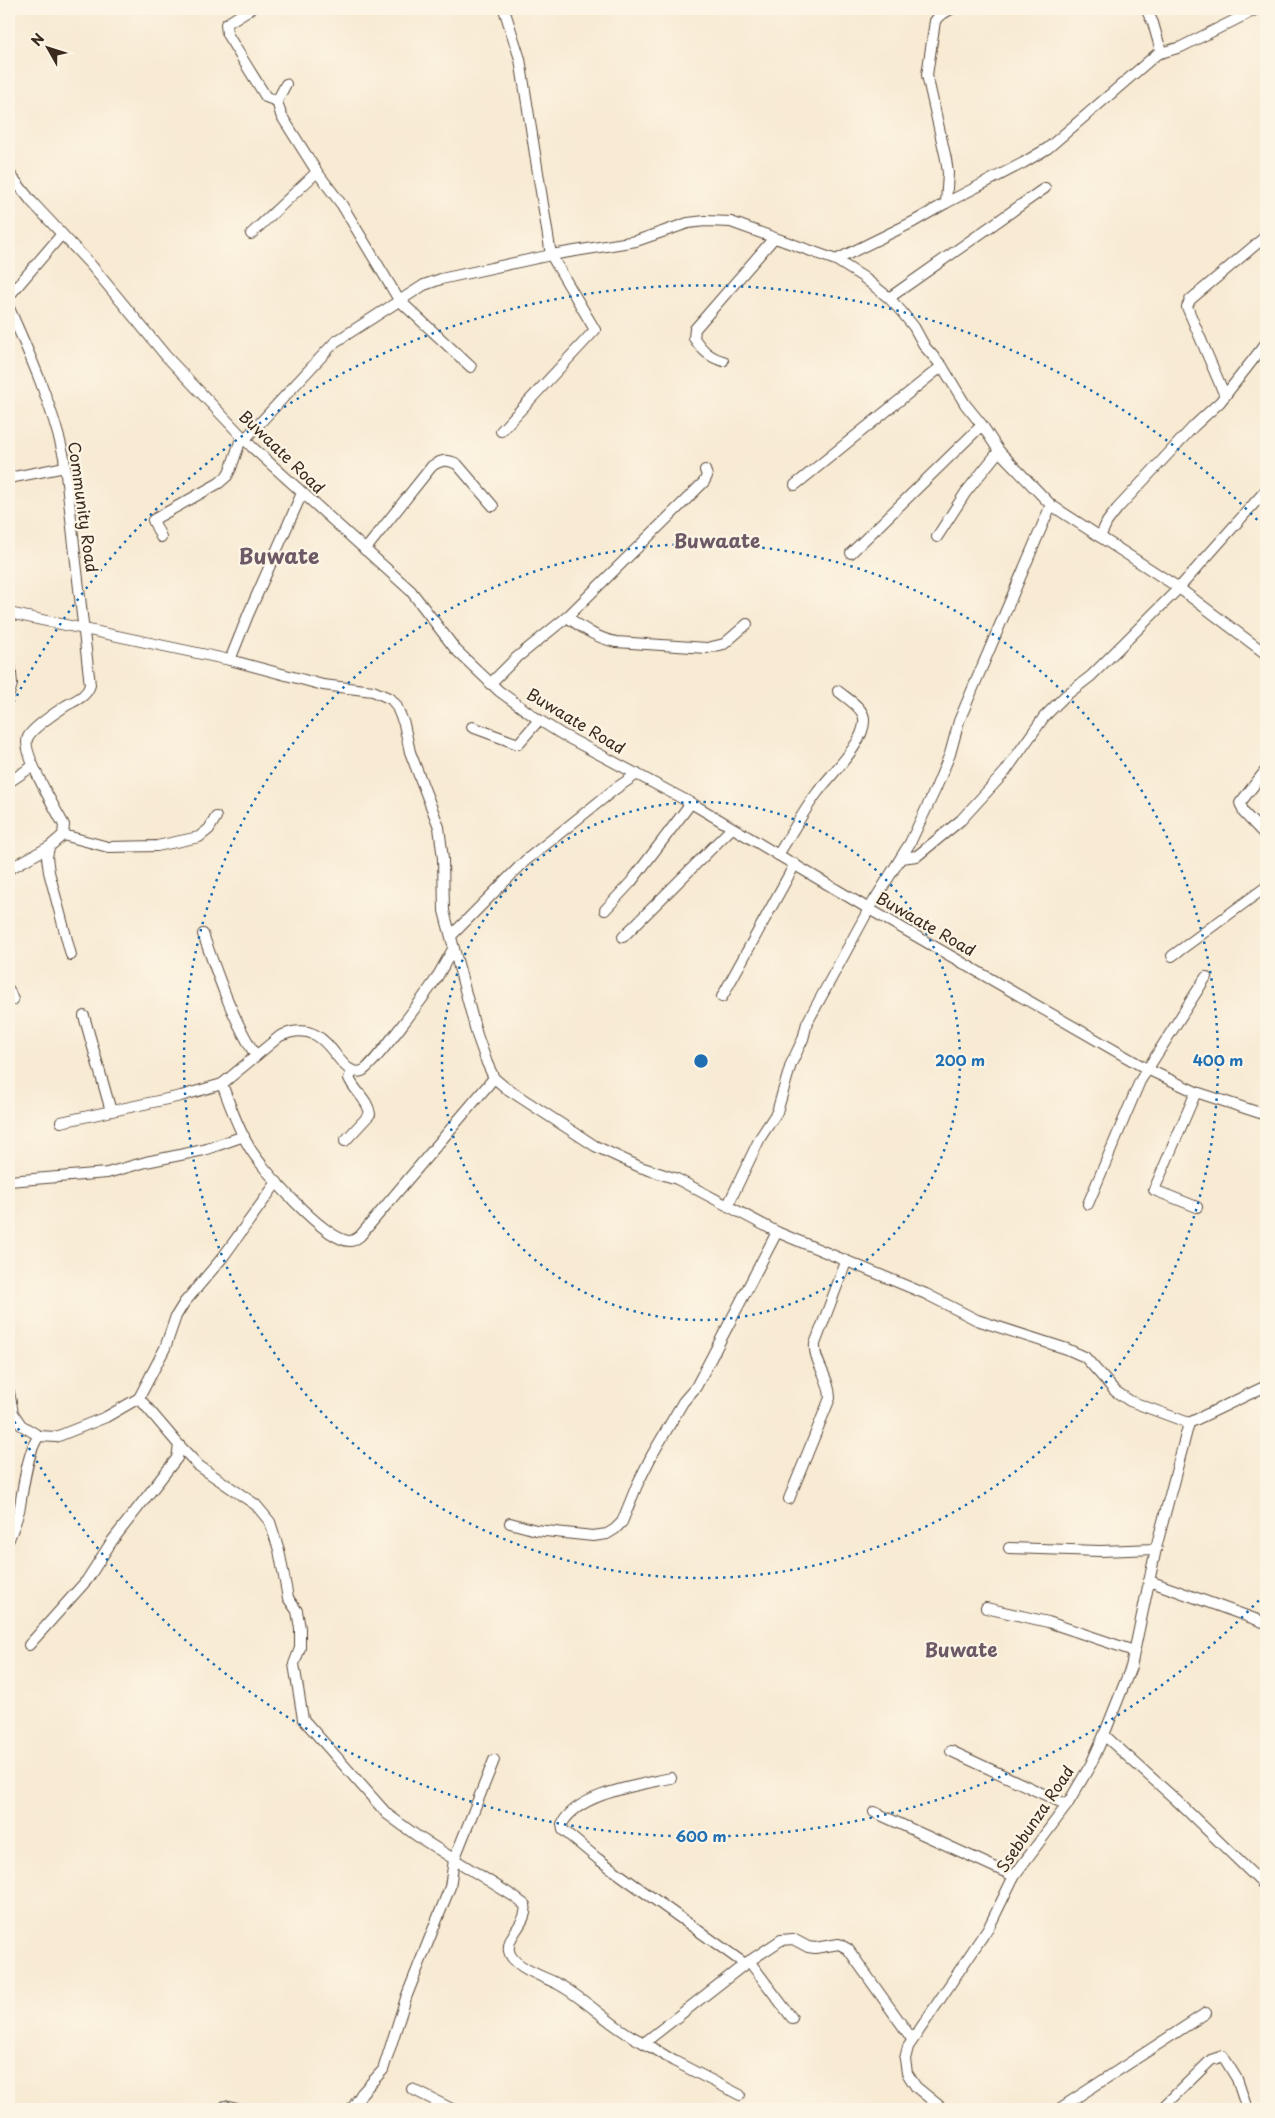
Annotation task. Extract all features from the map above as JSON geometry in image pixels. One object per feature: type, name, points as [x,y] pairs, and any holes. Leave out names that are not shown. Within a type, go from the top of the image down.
[{"type":"street","points":[[250,9],[226,24],[228,34],[266,96],[277,101]]},
{"type":"street","points":[[500,431],[595,330],[551,255],[520,59],[504,9]]},
{"type":"street","points":[[946,203],[948,173],[946,159],[927,75],[935,21],[939,16],[951,9]]},
{"type":"street","points":[[1146,9],[1153,23],[1161,51]]},
{"type":"street","points":[[836,260],[914,222],[1048,148],[1161,51],[1181,47],[1257,9]]},
{"type":"street","points":[[286,84],[277,101],[281,115],[317,172],[342,206],[399,300],[471,368]]},
{"type":"street","points":[[251,234],[317,172]]},
{"type":"street","name":"Buwaate Road","points":[[9,174],[166,356],[243,438],[302,494],[411,591],[456,650],[490,684],[539,720],[691,804],[1147,1069],[1196,1092],[1266,1115]]},
{"type":"street","points":[[889,298],[1045,188]]},
{"type":"street","points":[[162,537],[153,520],[219,483],[227,476],[243,438],[335,342],[424,285],[441,279],[551,255],[636,241],[688,223],[705,221],[731,222],[836,260],[863,277],[889,298],[914,327],[925,347],[942,366],[965,404],[999,451],[1051,505],[1179,588],[1266,654]]},
{"type":"street","points":[[9,295],[62,234]]},
{"type":"street","points":[[1225,396],[1186,307],[1190,300],[1266,236]]},
{"type":"street","points":[[723,361],[714,358],[701,349],[694,338],[695,329],[774,238]]},
{"type":"street","name":"Community Road","points":[[9,308],[30,354],[55,421],[65,467],[84,629],[89,690],[29,735],[26,749],[33,766]]},
{"type":"street","points":[[1100,537],[1107,522],[1117,509],[1194,426],[1225,396],[1266,343]]},
{"type":"street","points":[[795,485],[942,366]]},
{"type":"street","points":[[851,553],[982,425]]},
{"type":"street","points":[[937,537],[966,492],[999,451]]},
{"type":"street","points":[[365,550],[432,466],[443,460],[449,460],[457,464],[493,506]]},
{"type":"street","points":[[9,478],[65,467]]},
{"type":"street","points":[[490,684],[515,659],[567,616],[704,482],[707,476],[705,470]]},
{"type":"street","points":[[900,858],[917,856],[961,820],[1005,772],[1044,717],[1065,696],[1091,676],[1179,588],[1266,490]]},
{"type":"street","points":[[230,660],[302,494]]},
{"type":"street","points":[[728,1205],[760,1138],[777,1112],[791,1064],[807,1023],[869,909],[910,843],[936,788],[950,754],[959,721],[1051,505]]},
{"type":"street","points":[[9,613],[230,660],[323,685],[373,691],[385,695],[396,705],[404,724],[416,769],[439,827],[443,859],[444,911],[477,1035],[494,1078],[531,1106],[595,1146],[640,1167],[678,1179],[777,1232],[926,1294],[977,1320],[1067,1348],[1085,1357],[1115,1392],[1130,1401],[1189,1423],[1266,1386]]},
{"type":"street","points":[[567,616],[604,640],[707,648],[724,644],[747,624]]},
{"type":"street","points":[[9,654],[12,688],[9,694]]},
{"type":"street","points":[[778,855],[816,794],[847,755],[862,731],[865,720],[863,713],[838,692]]},
{"type":"street","points":[[472,728],[518,744],[539,720]]},
{"type":"street","points":[[9,782],[33,766],[64,825],[63,835],[49,847],[9,869]]},
{"type":"street","points":[[1266,770],[1240,803],[1244,813],[1266,836]]},
{"type":"street","points":[[451,936],[525,861],[614,789],[637,774]]},
{"type":"street","points":[[605,910],[631,882],[691,804]]},
{"type":"street","points":[[63,835],[108,847],[156,846],[199,837],[210,829],[216,817]]},
{"type":"street","points":[[623,937],[732,828]]},
{"type":"street","points":[[49,847],[47,857],[49,872],[72,955]]},
{"type":"street","points":[[722,997],[795,864]]},
{"type":"street","points":[[1172,956],[1266,887]]},
{"type":"street","points":[[203,934],[228,1002],[242,1034],[256,1056]]},
{"type":"street","points":[[61,1122],[181,1096],[222,1084],[280,1036],[290,1031],[306,1032],[319,1036],[328,1044],[344,1065],[353,1071],[362,1072],[368,1068],[435,980],[453,949]]},
{"type":"street","points":[[1088,1204],[1140,1081],[1206,977]]},
{"type":"street","points":[[9,990],[13,1000]]},
{"type":"street","points":[[84,1016],[111,1111]]},
{"type":"street","points":[[344,1141],[370,1114],[366,1102],[351,1084],[349,1078],[353,1071]]},
{"type":"street","points":[[222,1084],[248,1146],[277,1182],[320,1227],[342,1240],[355,1240],[494,1078]]},
{"type":"street","points":[[1196,1092],[1154,1190],[1197,1207]]},
{"type":"street","points":[[9,1182],[107,1173],[146,1162],[204,1150],[244,1136]]},
{"type":"street","points":[[9,1392],[11,1415],[21,1425],[39,1436],[62,1436],[106,1417],[139,1398],[165,1348],[176,1316],[184,1303],[223,1257],[277,1182]]},
{"type":"street","points":[[510,1523],[536,1530],[593,1536],[606,1534],[622,1522],[652,1455],[683,1402],[696,1387],[777,1232]]},
{"type":"street","points":[[789,1499],[830,1398],[825,1373],[815,1350],[846,1262]]},
{"type":"street","points":[[139,1398],[199,1466],[256,1505],[270,1522],[279,1550],[288,1598],[297,1611],[300,1628],[300,1648],[294,1664],[303,1719],[388,1814],[417,1836],[524,1905],[524,1917],[510,1943],[509,1954],[513,1960],[568,1990],[627,2034],[740,2096]]},
{"type":"street","name":"Ssebbunza Road","points":[[943,2109],[916,2087],[908,2073],[905,2059],[912,2039],[952,1984],[990,1925],[1014,1876],[1067,1805],[1091,1764],[1131,1667],[1156,1548],[1189,1423]]},
{"type":"street","points":[[9,1539],[20,1508],[23,1483],[32,1450],[39,1436]]},
{"type":"street","points":[[29,1645],[87,1580],[112,1541],[177,1458],[179,1445]]},
{"type":"street","points":[[1009,1548],[1100,1550],[1156,1548]]},
{"type":"street","points":[[1150,1581],[1266,1623]]},
{"type":"street","points":[[986,1608],[1048,1622],[1134,1650]]},
{"type":"street","points":[[1104,1735],[1174,1798],[1266,1887]]},
{"type":"street","points":[[952,1751],[1067,1805]]},
{"type":"street","points":[[352,2109],[362,2093],[383,2070],[408,1995],[450,1888],[454,1860],[494,1760]]},
{"type":"street","points":[[671,1778],[609,1793],[576,1808],[567,1815],[562,1824],[563,1830],[598,1859],[747,1963],[792,2018]]},
{"type":"street","points":[[874,1812],[1014,1876]]},
{"type":"street","points":[[644,2043],[747,1963],[781,1940],[790,1938],[815,1948],[832,1944],[844,1945],[912,2039]]},
{"type":"street","points":[[1059,2109],[1206,2013]]},
{"type":"street","points":[[1161,2109],[1211,2060],[1223,2056],[1237,2079],[1247,2109]]},
{"type":"street","points":[[412,2089],[452,2109]]},
{"type":"street","points":[[225,2106],[237,2109]]},
{"type":"district","name":"Buwaate","points":[[717,541]]},
{"type":"district","name":"Buwate","points":[[279,557]]},
{"type":"district","name":"Buwate","points":[[961,1650]]}]
